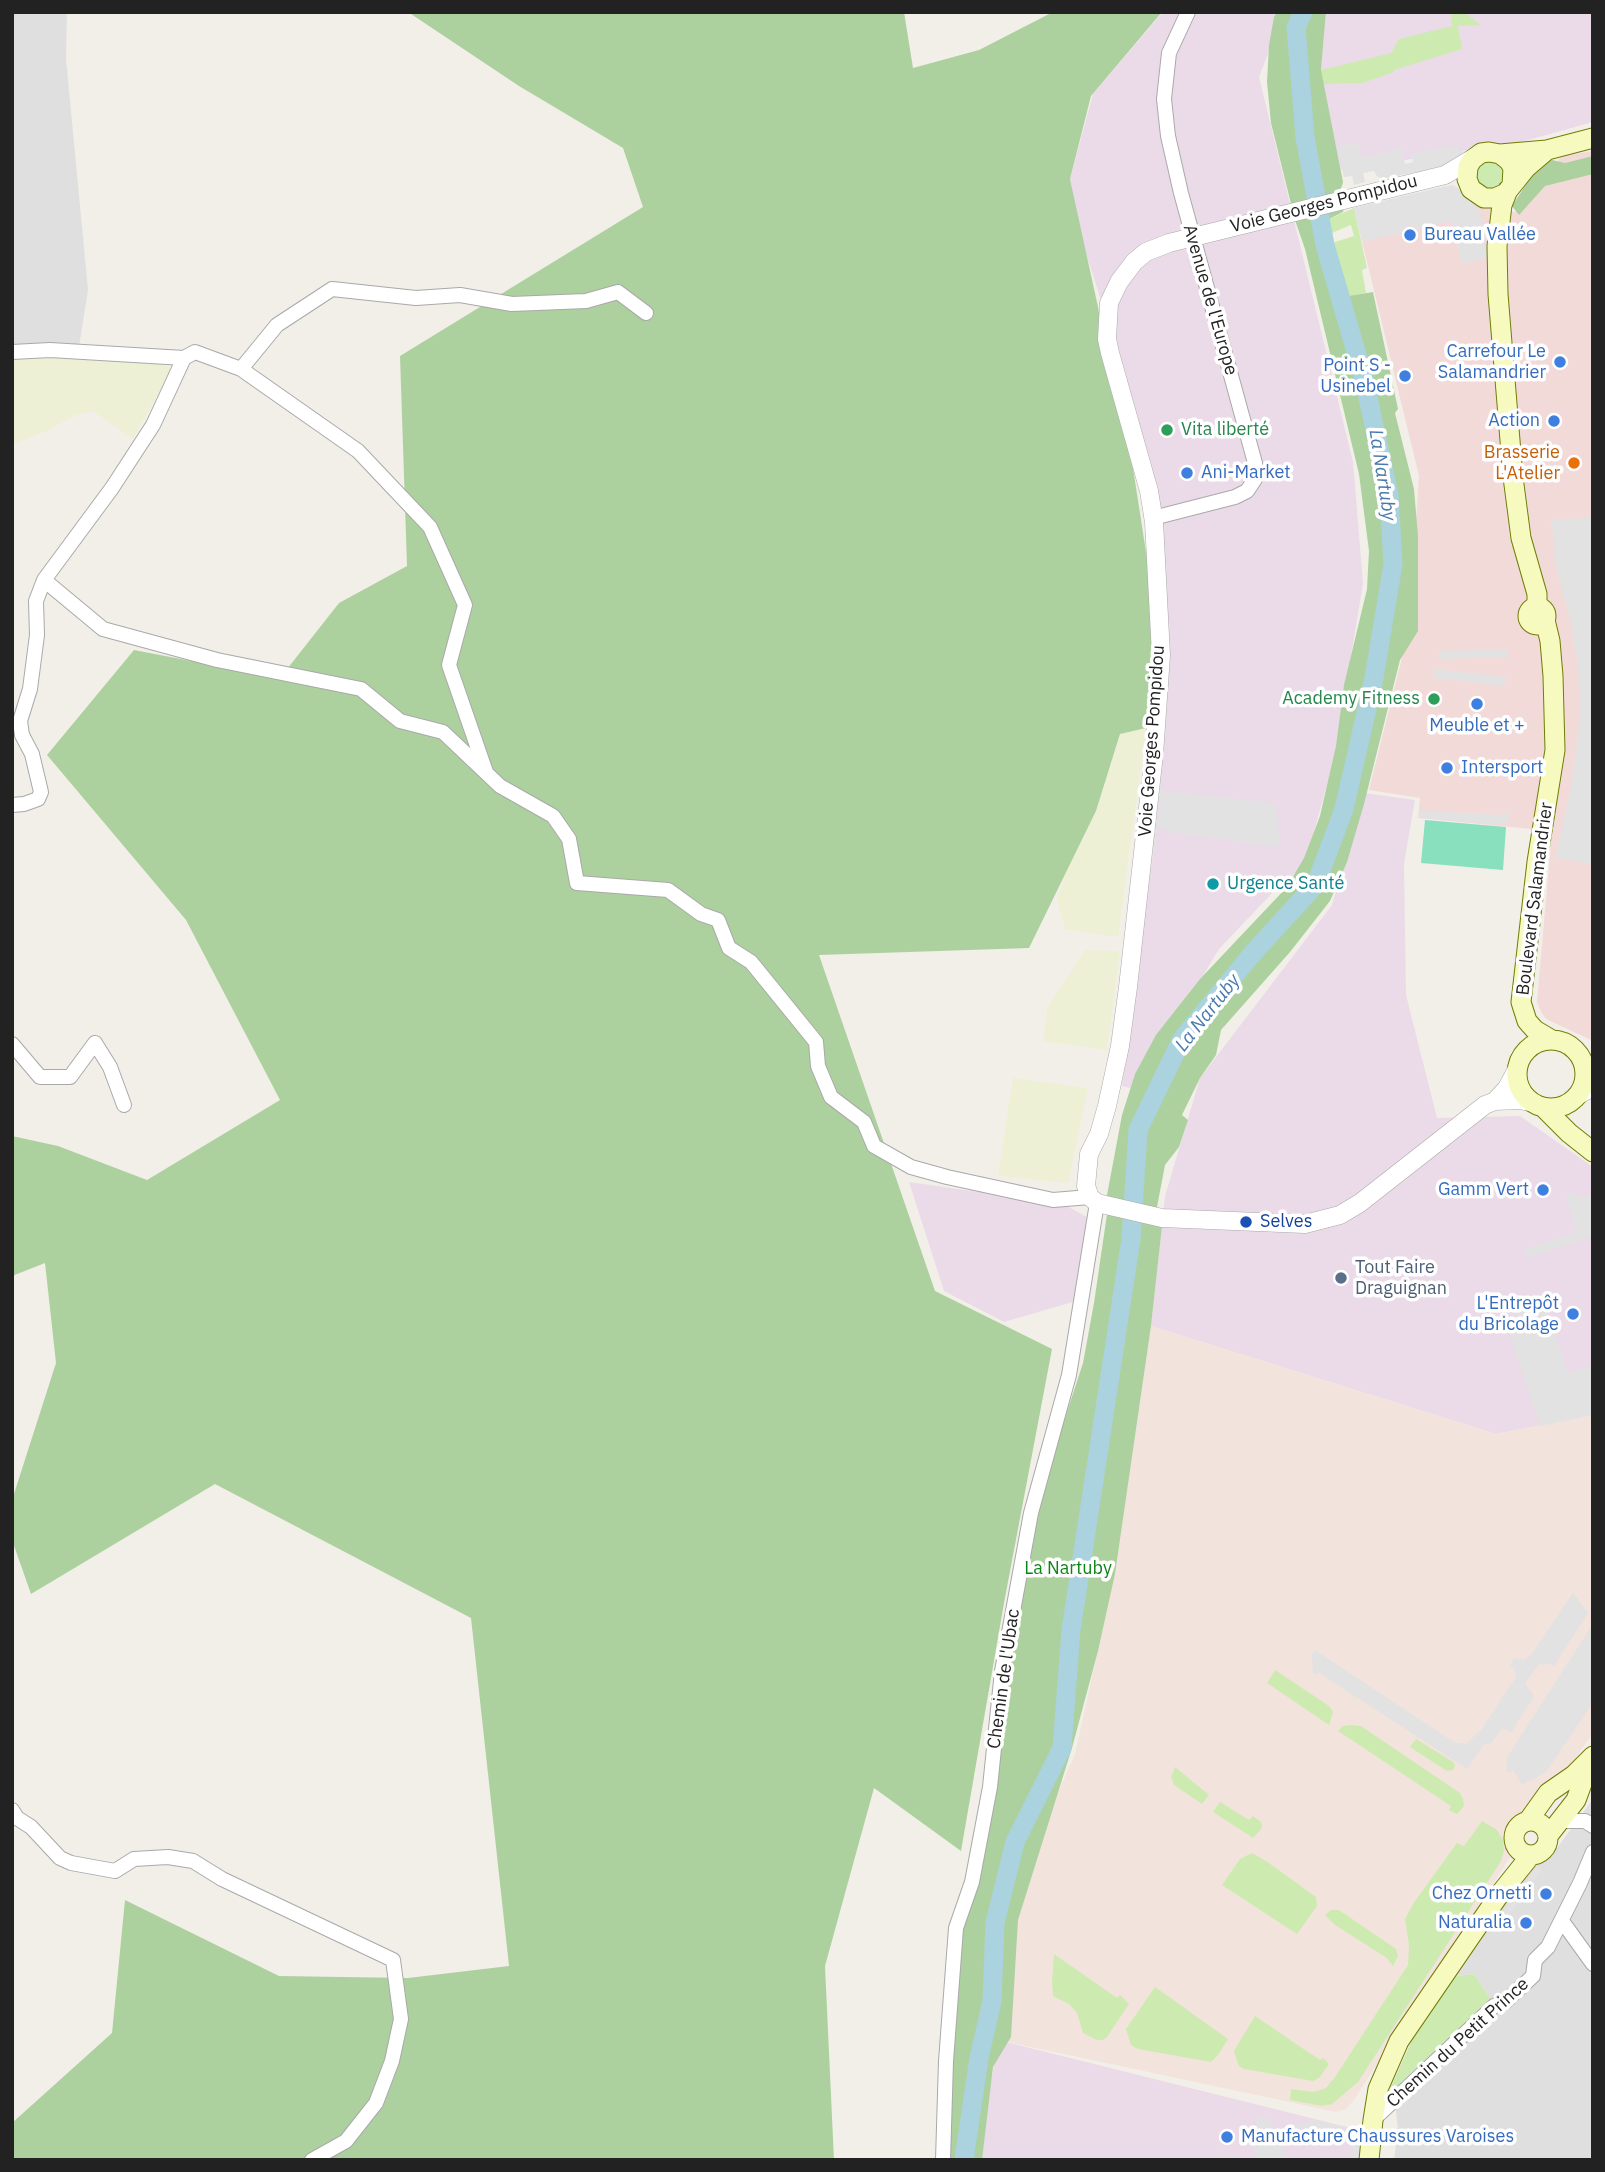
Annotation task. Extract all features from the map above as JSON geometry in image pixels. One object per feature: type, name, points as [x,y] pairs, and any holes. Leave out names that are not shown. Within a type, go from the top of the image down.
[{"type":"main road","points":[[1547,150],[1510,188],[1495,198],[1476,193],[1466,175],[1475,157],[1489,152],[1500,154],[1547,150],[1593,138]]},
{"type":"main road","points":[[1500,154],[1513,168],[1514,176],[1510,188]]},
{"type":"main road","name":"Boulevard Salamandrier","points":[[1510,188],[1502,205],[1497,246],[1498,294],[1513,477],[1521,537],[1550,641],[1556,720],[1555,750],[1537,862],[1521,1002],[1527,1021],[1535,1030],[1552,1040]]},
{"type":"main road","name":"Boulevard Salamandrier","points":[[1476,193],[1490,222],[1497,246]]},
{"type":"main road","points":[[1552,1040],[1564,1042],[1574,1049],[1588,1068],[1581,1095],[1571,1111],[1575,1125],[1593,1151],[1537,1105],[1518,1085],[1516,1072],[1520,1059],[1527,1049],[1536,1043],[1552,1040]]},
{"type":"main road","points":[[1537,1105],[1563,1106],[1581,1095]]},
{"type":"main road","points":[[1524,1850],[1515,1833],[1528,1821],[1548,1793],[1574,1775],[1593,1756]]},
{"type":"main road","points":[[1524,1850],[1543,1850],[1554,1828],[1576,1800],[1593,1765]]},
{"type":"main road","points":[[1561,1784],[1572,1790],[1576,1800]]},
{"type":"main road","points":[[1528,1821],[1554,1828]]},
{"type":"main road","points":[[1369,2160],[1378,2089],[1399,2041],[1499,1895],[1524,1850]]},
{"type":"street","name":"Avenue de l'Europe","points":[[1153,518],[1235,497],[1247,491],[1255,479],[1255,463],[1192,237],[1168,136],[1164,99],[1169,53],[1188,12]]},
{"type":"street","name":"Voie Georges Pompidou","points":[[1098,1202],[1086,1186],[1089,1154],[1099,1134],[1107,1107],[1120,1046],[1156,731],[1161,643],[1149,491],[1107,339],[1109,303],[1119,282],[1134,262],[1146,252],[1168,243],[1445,174],[1460,168],[1475,157]]},
{"type":"street","points":[[1445,174],[1461,181],[1476,193]]},
{"type":"street","points":[[241,369],[277,325],[332,289],[416,298],[460,295],[512,304],[586,301],[618,292],[646,313]]},
{"type":"street","points":[[12,352],[50,350],[184,358],[195,352],[241,369],[358,451],[430,527],[465,605],[449,665],[486,773]]},
{"type":"street","points":[[12,804],[24,804],[38,799],[41,792],[32,754],[20,721],[30,689],[37,635],[36,601],[44,580],[112,488],[153,425],[184,358]]},
{"type":"street","points":[[44,580],[103,629],[217,660],[361,689],[400,721],[443,732],[500,786],[553,816],[569,839],[577,883],[668,890],[701,914],[718,920],[729,948],[751,962],[816,1042],[818,1066],[831,1097],[864,1122],[874,1146],[911,1167],[1053,1199],[1098,1202],[1163,1218],[1305,1224],[1340,1215],[1360,1203],[1481,1108],[1495,1101],[1516,1072]]},
{"type":"street","points":[[12,1044],[40,1077],[70,1077],[95,1044],[110,1067],[124,1105]]},
{"type":"street","points":[[1495,1101],[1537,1105]]},
{"type":"street","name":"Chemin de l'Ubac","points":[[943,2160],[946,2061],[956,1928],[972,1882],[990,1787],[1002,1671],[1026,1539],[1069,1375],[1098,1202]]},
{"type":"street","points":[[1554,1828],[1589,1824],[1576,1800]]},
{"type":"street","points":[[12,1810],[60,1858],[71,1863],[115,1871],[134,1859],[168,1857],[193,1861],[234,1885],[393,1960],[401,2020],[392,2061],[376,2103],[346,2141],[312,2160]]},
{"type":"street","name":"Chemin du Petit Prince","points":[[1373,2120],[1494,2006],[1504,2003],[1533,1976],[1535,1960],[1548,1947],[1562,1921],[1593,1852]]},
{"type":"street","points":[[1562,1921],[1593,1965]]},
{"type":"shaded area","points":[[12,12],[67,12],[66,59],[88,290],[79,347],[12,359]]},
{"type":"shaded area","points":[[1163,12],[1284,12],[1259,77],[1353,462],[1363,583],[1334,760],[1304,867],[1276,889],[1219,949],[1135,1089],[1122,1086],[1155,838],[1169,647],[1159,495],[1123,368],[1083,244],[1070,179],[1093,94]]},
{"type":"shaded area","points":[[1326,12],[1593,12],[1593,122],[1521,142],[1341,170],[1321,70]]},
{"type":"shaded area","points":[[1357,143],[1362,158],[1402,148],[1405,164],[1413,162],[1411,154],[1457,145],[1463,152],[1460,163],[1382,179],[1374,171],[1363,173],[1365,182],[1354,185],[1352,176],[1344,177],[1337,146]]},
{"type":"shaded area","points":[[1593,151],[1593,1041],[1546,1019],[1537,1002],[1552,831],[1418,818],[1420,798],[1369,790],[1409,630],[1419,476],[1354,208],[1453,185],[1478,206],[1515,212],[1562,156]]},
{"type":"shaded area","points":[[1446,186],[1457,187],[1478,209],[1484,225],[1488,257],[1462,264],[1452,221],[1362,242],[1354,208]]},
{"type":"shaded area","points":[[1593,518],[1593,864],[1556,858],[1573,775],[1580,719],[1578,665],[1569,615],[1555,565],[1550,519]]},
{"type":"shaded area","points":[[1507,649],[1507,657],[1439,659],[1438,651]]},
{"type":"shaded area","points":[[1434,669],[1506,677],[1505,686],[1433,678]]},
{"type":"shaded area","points":[[1156,780],[1162,781],[1161,789],[1164,791],[1274,803],[1281,845],[1268,846],[1169,832],[1158,826],[1155,849],[1150,848],[1152,822],[1158,822],[1160,799],[1154,798]]},
{"type":"shaded area","points":[[1364,793],[1415,800],[1404,864],[1406,995],[1437,1118],[1520,1116],[1593,1167],[1593,1415],[1496,1434],[1151,1326],[1165,1196],[1200,1078],[1332,905]]},
{"type":"shaded area","points":[[1419,810],[1496,815],[1508,813],[1509,822],[1496,824],[1419,818]]},
{"type":"shaded area","points":[[909,1182],[1063,1204],[1087,1217],[1076,1301],[1004,1322],[944,1291]]},
{"type":"shaded area","points":[[1576,1192],[1578,1198],[1593,1194],[1593,1236],[1527,1258],[1525,1249],[1576,1232],[1566,1194]]},
{"type":"shaded area","points":[[1545,1304],[1568,1373],[1593,1366],[1593,1415],[1540,1426],[1504,1318]]},
{"type":"shaded area","points":[[1151,1326],[1496,1434],[1593,1415],[1593,1733],[1554,1789],[1354,2100],[1346,2109],[1336,2112],[998,2040],[1005,1911],[1075,1754],[1115,1574]]},
{"type":"shaded area","points":[[1573,1593],[1588,1613],[1554,1666],[1539,1664],[1525,1683],[1534,1696],[1511,1733],[1502,1728],[1491,1744],[1485,1743],[1467,1769],[1319,1673],[1313,1675],[1312,1654],[1315,1650],[1454,1742],[1466,1744],[1481,1730],[1516,1677],[1515,1670],[1510,1665],[1514,1658],[1524,1660],[1531,1655]]},
{"type":"shaded area","points":[[1593,1624],[1593,1702],[1546,1772],[1522,1785],[1514,1771],[1507,1772],[1506,1759]]},
{"type":"shaded area","points":[[1593,1799],[1593,2160],[1394,2160],[1398,2130],[1394,2094],[1405,2078],[1492,2003],[1474,1974],[1456,1976],[1527,1869],[1557,1848]]},
{"type":"shaded area","points":[[1537,1866],[1542,1870],[1496,1933],[1490,1929]]},
{"type":"shaded area","points":[[998,2040],[1359,2130],[1357,2160],[978,2160]]},
{"type":"shaded area","points":[[1258,2116],[1269,2119],[1290,2160],[1254,2160]]},
{"type":"shaded area","points":[[1308,2119],[1349,2128],[1356,2133],[1360,2142],[1361,2160],[1351,2160],[1352,2146],[1347,2135],[1299,2128],[1294,2123],[1307,2124]]},
{"type":"green space","points":[[408,12],[904,12],[913,68],[979,50],[1053,12],[1162,12],[1091,96],[1070,179],[1098,307],[1115,403],[1133,468],[1152,591],[1155,644],[1152,703],[1146,728],[1120,734],[1096,811],[1029,948],[819,955],[935,1291],[1052,1349],[961,1851],[874,1788],[825,1966],[834,2160],[12,2160],[12,2123],[112,2033],[125,1900],[279,1976],[408,1978],[509,1966],[471,1618],[215,1484],[31,1594],[12,1540],[12,1500],[56,1363],[45,1263],[12,1276],[12,1136],[58,1146],[147,1180],[280,1100],[186,920],[47,755],[134,650],[280,678],[339,603],[407,566],[400,356],[643,207],[623,148],[519,86]]},
{"type":"green space","name":"La Nartuby","points":[[1277,12],[1326,12],[1321,70],[1343,182],[1341,189],[1344,208],[1343,212],[1327,220],[1327,235],[1343,297],[1373,292],[1398,409],[1395,413],[1414,489],[1418,536],[1418,631],[1400,660],[1364,804],[1347,862],[1330,901],[1290,952],[1221,1030],[1216,1055],[1200,1078],[1182,1115],[1188,1120],[1179,1147],[1165,1165],[1157,1207],[1162,1226],[1151,1326],[1115,1574],[1072,1748],[1018,1920],[1011,2037],[993,2067],[982,2160],[946,2160],[961,1932],[1031,1513],[1083,1363],[1107,1214],[1107,1195],[1122,1115],[1135,1074],[1156,1035],[1200,979],[1287,887],[1304,858],[1320,816],[1336,746],[1344,685],[1367,589],[1369,551],[1359,474],[1305,249],[1271,123],[1267,82],[1269,45]]},
{"type":"green space","points":[[1451,12],[1464,12],[1481,25],[1458,26],[1462,49],[1394,70],[1363,83],[1323,84],[1321,70],[1391,53],[1399,39],[1452,26]]},
{"type":"green space","points":[[1593,156],[1593,174],[1545,186],[1519,215],[1512,206],[1534,172],[1548,159],[1565,163]]},
{"type":"green space","points":[[1490,161],[1500,165],[1504,175],[1500,185],[1490,189],[1480,185],[1476,175],[1480,165]]},
{"type":"green space","points":[[1354,208],[1367,268],[1362,270],[1366,293],[1343,298],[1329,244],[1354,236],[1351,225],[1327,235],[1327,220]]},
{"type":"green space","points":[[57,353],[157,362],[172,368],[133,439],[93,411],[75,415],[53,428],[12,445],[12,360]]},
{"type":"green space","points":[[1146,728],[1118,937],[1065,929],[1057,900],[1065,875],[1096,811],[1121,733]]},
{"type":"green space","points":[[1425,820],[1506,827],[1503,870],[1421,863]]},
{"type":"green space","points":[[1085,950],[1120,951],[1107,1050],[1043,1041],[1047,1008]]},
{"type":"green space","points":[[1013,1078],[1088,1088],[1068,1183],[998,1176]]},
{"type":"green space","points":[[1275,1670],[1329,1706],[1333,1712],[1329,1725],[1267,1683]]},
{"type":"green space","points":[[1343,1726],[1361,1726],[1460,1793],[1464,1806],[1457,1814],[1449,1810],[1451,1806],[1338,1731]]},
{"type":"green space","points":[[1416,1739],[1453,1762],[1453,1770],[1447,1771],[1410,1747]]},
{"type":"green space","points":[[1175,1767],[1209,1795],[1202,1804],[1174,1785],[1171,1777]]},
{"type":"green space","points":[[1220,1802],[1249,1820],[1253,1816],[1261,1822],[1262,1828],[1253,1838],[1213,1812]]},
{"type":"green space","points":[[1482,1821],[1497,1830],[1503,1840],[1501,1861],[1358,2082],[1332,2104],[1322,2106],[1290,2100],[1291,2089],[1313,2092],[1326,2088],[1335,2077],[1408,1965],[1409,1945],[1405,1919],[1413,1904],[1457,1843],[1464,1846]]},
{"type":"green space","points":[[1252,1853],[1316,1897],[1317,1906],[1297,1934],[1222,1885],[1240,1859]]},
{"type":"green space","points":[[1331,1910],[1339,1910],[1396,1949],[1398,1956],[1393,1966],[1387,1958],[1335,1925],[1325,1915]]},
{"type":"green space","points":[[1054,1954],[1117,1998],[1120,1995],[1129,2004],[1103,2040],[1083,2033],[1077,2013],[1069,2004],[1053,1996]]},
{"type":"green space","points":[[1474,1974],[1492,2002],[1405,2078],[1396,2091],[1389,2091],[1413,2038],[1456,1976]]},
{"type":"green space","points":[[1155,1987],[1228,2039],[1211,2062],[1138,2049],[1131,2045],[1126,2029]]},
{"type":"green space","points":[[1255,2016],[1320,2060],[1323,2058],[1329,2064],[1319,2078],[1313,2081],[1239,2066],[1234,2051]]},
{"type":"waterway","name":"La Nartuby","points":[[964,2160],[979,2058],[992,2001],[995,1923],[1015,1842],[1062,1748],[1071,1630],[1131,1239],[1138,1130],[1182,1039],[1253,953],[1316,884],[1344,809],[1374,678],[1393,564],[1389,495],[1364,379],[1325,245],[1305,137],[1296,27],[1303,12]]},
{"type":"place","name":"Bureau Vallée","points":[[1410,235]]},
{"type":"place","name":"Carrefour Le Salamandrier","points":[[1560,362]]},
{"type":"place","name":"Point S - Usinebel","points":[[1405,376]]},
{"type":"place","name":"Action","points":[[1554,421]]},
{"type":"place","name":"Vita liberté","points":[[1167,430]]},
{"type":"place","name":"Brasserie L'Atelier","points":[[1574,463]]},
{"type":"place","name":"Ani-Market","points":[[1187,473]]},
{"type":"place","name":"Academy Fitness","points":[[1434,699]]},
{"type":"place","name":"Meuble et +","points":[[1477,704]]},
{"type":"place","name":"Intersport","points":[[1447,768]]},
{"type":"place","name":"Urgence Santé","points":[[1213,884]]},
{"type":"place","name":"Gamm Vert","points":[[1543,1190]]},
{"type":"place","name":"Selves","points":[[1246,1222]]},
{"type":"place","name":"Tout Faire Draguignan","points":[[1341,1278]]},
{"type":"place","name":"L'Entrepôt du Bricolage","points":[[1573,1314]]},
{"type":"place","name":"Chez Ornetti","points":[[1546,1894]]},
{"type":"place","name":"Naturalia","points":[[1526,1923]]},
{"type":"place","name":"Manufacture Chaussures Varoises","points":[[1227,2137]]}]
